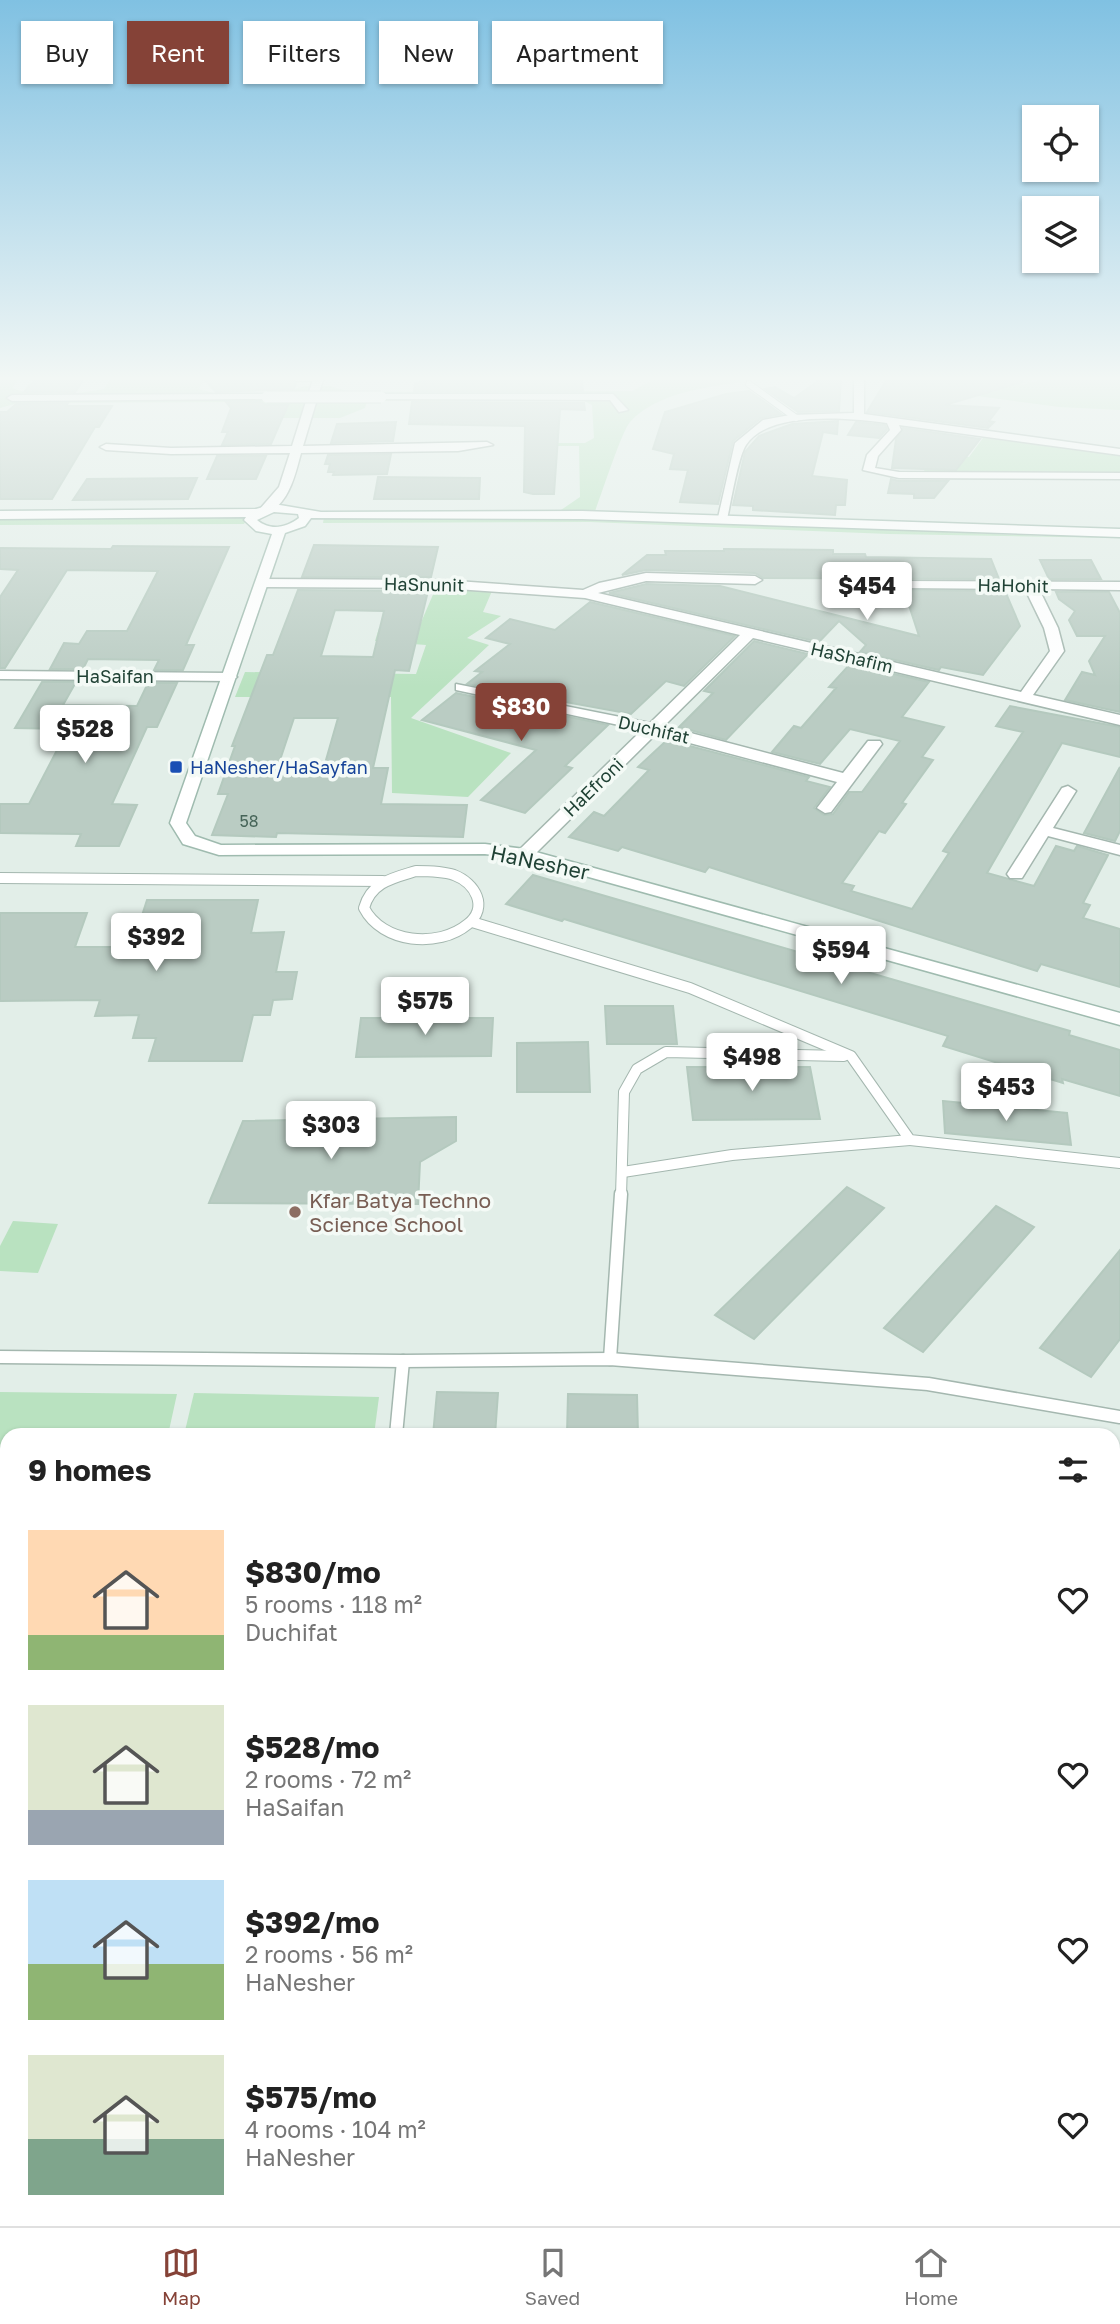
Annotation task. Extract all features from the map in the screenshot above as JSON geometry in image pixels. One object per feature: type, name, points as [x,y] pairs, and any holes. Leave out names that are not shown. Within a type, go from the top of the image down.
[{"type":"street","points":[[254,527],[250,520],[275,502],[287,480]]},
{"type":"street","points":[[721,519],[731,480]]},
{"type":"street","points":[[284,530],[304,522],[285,487]]},
{"type":"street","points":[[0,515],[261,511],[721,519],[969,530],[1120,533]]},
{"type":"street","points":[[0,527],[254,527],[284,530],[364,526],[587,526],[901,539],[1120,542]]},
{"type":"street","name":"HaNesher","points":[[284,530],[177,823],[189,840],[219,850],[485,849],[525,854],[1120,1019]]},
{"type":"street","points":[[585,594],[601,584],[631,577],[755,580]]},
{"type":"street","name":"HaSnunit","points":[[263,583],[442,584],[547,589],[585,594]]},
{"type":"street","name":"HaHohit","points":[[905,583],[1120,586]]},
{"type":"street","points":[[1024,698],[1057,651],[1051,628],[1030,585]]},
{"type":"street","name":"HaShafim","points":[[585,594],[1120,720]]},
{"type":"street","name":"HaEfroni","points":[[525,854],[750,633]]},
{"type":"street","name":"HaSaifan","points":[[0,675],[230,677]]},
{"type":"street","name":"Duchifat","points":[[461,687],[653,728],[846,779]]},
{"type":"street","points":[[825,808],[874,744]]},
{"type":"street","points":[[1016,874],[1068,790]]},
{"type":"street","points":[[1043,831],[1120,850]]},
{"type":"lane","points":[[426,871],[452,874],[467,881],[477,890],[481,900],[480,911],[472,922],[440,937],[420,939],[384,932],[371,923],[364,913],[364,901],[371,890],[383,881],[399,875],[426,871]]},
{"type":"lane","points":[[0,878],[383,881]]},
{"type":"lane","points":[[472,922],[690,988],[851,1056],[910,1140]]},
{"type":"lane","points":[[610,1359],[623,1171],[624,1092],[637,1069],[666,1052],[851,1056]]},
{"type":"lane","points":[[623,1171],[732,1155],[910,1140],[1120,1163]]},
{"type":"lane","points":[[0,1357],[403,1361],[610,1359],[928,1384],[1120,1417]]},
{"type":"lane","points":[[397,1428],[403,1361]]},
{"type":"green space","points":[[580,480],[606,480],[594,514],[561,514],[561,510],[580,497]]},
{"type":"green space","points":[[249,515],[244,524],[0,525],[0,516]]},
{"type":"green space","points":[[324,517],[586,517],[1120,538],[889,534],[590,522],[323,523]]},
{"type":"green space","points":[[435,590],[492,591],[483,612],[501,616],[467,638],[489,645],[411,718],[511,753],[468,797],[392,793],[391,697],[235,697],[245,672],[416,674],[426,645],[375,641],[379,628],[419,627]]},
{"type":"green space","points":[[13,1221],[58,1224],[38,1273],[0,1271],[0,1246]]},
{"type":"green space","points":[[0,1392],[177,1394],[170,1428],[0,1428]]},
{"type":"green space","points":[[194,1393],[379,1397],[375,1428],[186,1428]]},
{"type":"building","points":[[0,480],[63,480],[52,499],[0,499]]},
{"type":"building","points":[[86,480],[196,480],[188,499],[73,500]]},
{"type":"building","points":[[377,480],[480,480],[479,499],[374,499]]},
{"type":"building","points":[[524,480],[555,480],[554,494],[524,492]]},
{"type":"building","points":[[686,480],[724,480],[718,504],[680,502]]},
{"type":"building","points":[[739,480],[847,480],[845,505],[836,505],[835,515],[753,510],[753,506],[733,505]]},
{"type":"building","points":[[891,480],[948,481],[934,498],[914,498],[914,494],[888,493]]},
{"type":"building","points":[[314,545],[438,547],[431,577],[302,577]]},
{"type":"building","points":[[113,546],[229,547],[186,645],[194,645],[183,670],[154,670],[159,660],[88,659],[83,669],[50,669],[64,643],[79,644],[87,631],[127,631],[158,571],[67,570],[5,668],[0,668],[0,597],[18,570],[0,569],[0,548],[111,549]]},
{"type":"building","points":[[833,550],[833,554],[865,554],[866,557],[991,559],[999,579],[763,578],[755,573],[646,570],[622,575],[647,555],[666,555],[665,551]]},
{"type":"building","points":[[1040,560],[1091,560],[1101,579],[1049,579]]},
{"type":"building","points":[[646,584],[720,586],[919,636],[904,590],[1005,591],[1020,626],[983,675],[941,667],[939,670],[860,652],[866,645],[839,621],[819,642],[609,593]]},
{"type":"building","points":[[298,590],[428,591],[409,671],[395,670],[373,768],[388,768],[381,804],[467,805],[463,837],[277,833],[276,837],[212,835],[228,794],[218,794],[235,746],[232,746],[267,655],[273,655]],"holes":[[[335,610],[384,611],[373,657],[321,656]],[[294,718],[338,718],[324,767],[278,766]]]},
{"type":"building","points":[[1056,592],[1109,592],[1120,613],[1120,712],[1065,700],[1082,672],[1095,675],[1089,661],[1105,636],[1077,636],[1069,620],[1075,611],[1059,599]]},
{"type":"building","points":[[590,602],[735,636],[684,686],[666,681],[631,714],[467,684],[482,672],[475,671],[510,644],[486,638],[510,619],[555,630]]},
{"type":"building","points":[[754,641],[808,654],[726,740],[679,727],[713,693],[704,691]]},
{"type":"building","points":[[850,664],[929,682],[902,717],[944,727],[922,757],[933,760],[902,803],[906,804],[885,833],[879,831],[842,883],[854,886],[851,891],[912,909],[949,853],[943,851],[1023,732],[996,726],[1010,706],[1120,727],[1120,757],[1062,743],[987,873],[1034,886],[1056,846],[1074,851],[1077,846],[1108,855],[1083,903],[1090,905],[1083,918],[1120,929],[1120,987],[1041,964],[1037,971],[709,867],[705,872],[622,847],[618,851],[569,837],[594,812],[604,816],[649,770],[638,767],[667,740],[809,777],[806,781],[830,787],[814,808],[824,815],[833,814],[849,792],[862,792],[900,741],[850,729],[820,764],[772,752],[794,726],[801,728],[836,688],[829,687]]},
{"type":"building","points":[[42,682],[76,682],[63,705],[137,706],[148,683],[177,683],[157,727],[147,727],[112,804],[137,805],[119,846],[76,846],[81,834],[0,833],[0,804],[29,804],[68,729],[15,728]]},
{"type":"building","points":[[456,693],[608,725],[565,766],[572,768],[525,813],[481,800],[536,750],[422,720]]},
{"type":"building","points":[[1120,767],[1120,831],[1115,841],[1084,833]]},
{"type":"building","points":[[533,875],[1070,1031],[1069,1035],[1120,1050],[1120,1096],[1062,1079],[1063,1083],[943,1046],[948,1036],[564,919],[562,921],[506,904]]},
{"type":"building","points":[[147,900],[258,900],[251,933],[284,932],[276,972],[297,972],[292,999],[273,1000],[270,1015],[253,1015],[242,1061],[149,1061],[156,1038],[133,1038],[139,1015],[95,1016],[100,1000],[0,1001],[0,913],[87,913],[75,947],[125,947],[130,931],[137,931]]},
{"type":"building","points":[[605,1006],[673,1006],[677,1044],[607,1044]]},
{"type":"building","points":[[361,1018],[493,1018],[491,1056],[356,1057]]},
{"type":"building","points":[[588,1042],[590,1092],[517,1092],[517,1043]]},
{"type":"building","points":[[687,1067],[810,1067],[820,1119],[693,1120]]},
{"type":"building","points":[[943,1101],[1067,1113],[1071,1145],[945,1133]]},
{"type":"building","points":[[456,1117],[456,1141],[420,1162],[418,1204],[209,1203],[243,1121]]},
{"type":"building","points":[[847,1187],[884,1208],[754,1339],[715,1315]]},
{"type":"building","points":[[996,1206],[1034,1227],[923,1352],[884,1328]]},
{"type":"building","points":[[1120,1250],[1120,1339],[1091,1377],[1040,1348]]},
{"type":"building","points":[[437,1392],[498,1393],[496,1428],[434,1428]]},
{"type":"building","points":[[568,1394],[637,1395],[638,1428],[567,1428]]},
{"type":"place","name":"HaNesher/HaSayfan","points":[[176,767]]},
{"type":"place","name":"Kfar Batya Techno Science School","points":[[295,1212]]}]
